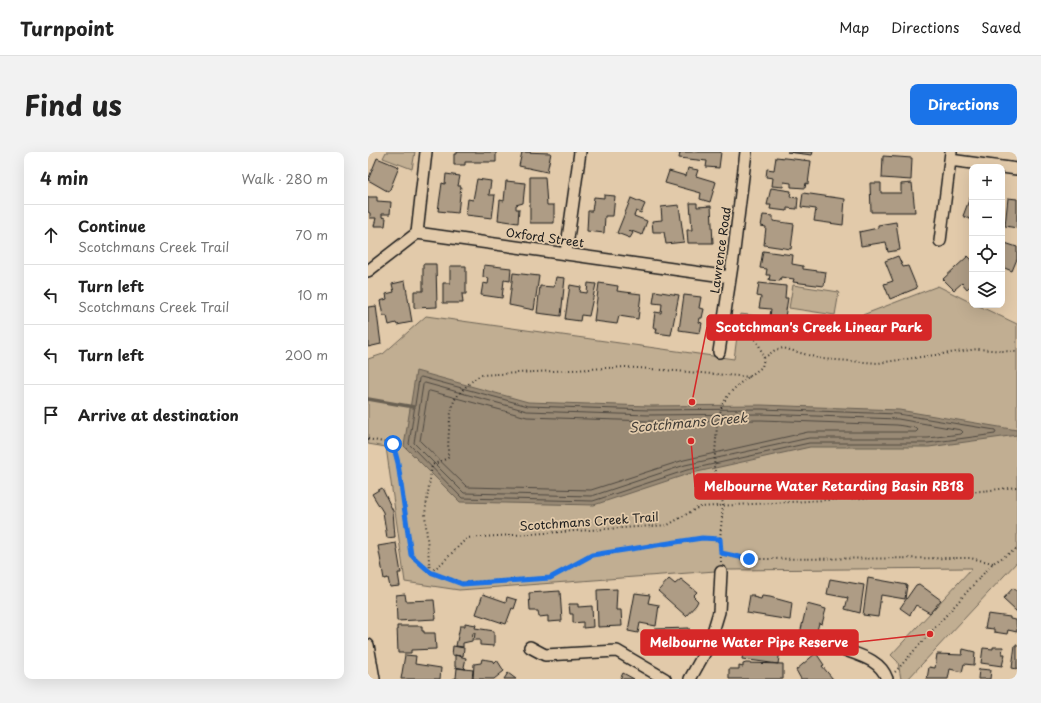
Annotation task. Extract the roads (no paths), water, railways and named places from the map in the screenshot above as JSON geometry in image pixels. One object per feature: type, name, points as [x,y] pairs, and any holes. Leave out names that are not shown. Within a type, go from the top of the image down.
[{"type":"street","points":[[368,271],[417,233],[426,152]]},
{"type":"street","points":[[566,253],[580,152]]},
{"type":"street","name":"Lawrence Road","points":[[718,352],[730,277],[746,152]]},
{"type":"street","points":[[940,241],[951,156],[987,164]]},
{"type":"street","points":[[1005,168],[1017,169]]},
{"type":"street","name":"Oxford Street","points":[[417,233],[730,277]]},
{"type":"street","points":[[690,679],[709,645],[719,612],[721,572]]},
{"type":"street","points":[[368,645],[374,679]]},
{"type":"street","points":[[530,648],[545,655],[617,651],[665,679]]},
{"type":"street","points":[[845,650],[871,659],[890,676]]},
{"type":"water","points":[[416,371],[528,402],[649,406],[761,405],[899,410],[1017,430],[1017,435],[929,447],[810,447],[688,474],[594,505],[460,502],[404,446]]},
{"type":"waterway","name":"Scotchmans Creek","points":[[368,399],[414,407]]},
{"type":"place","name":"Scotchman's Creek Linear Park","points":[[692,402]]},
{"type":"place","name":"Melbourne Water Retarding Basin RB18","points":[[691,441]]},
{"type":"place","name":"Melbourne Water Pipe Reserve","points":[[930,634]]}]
